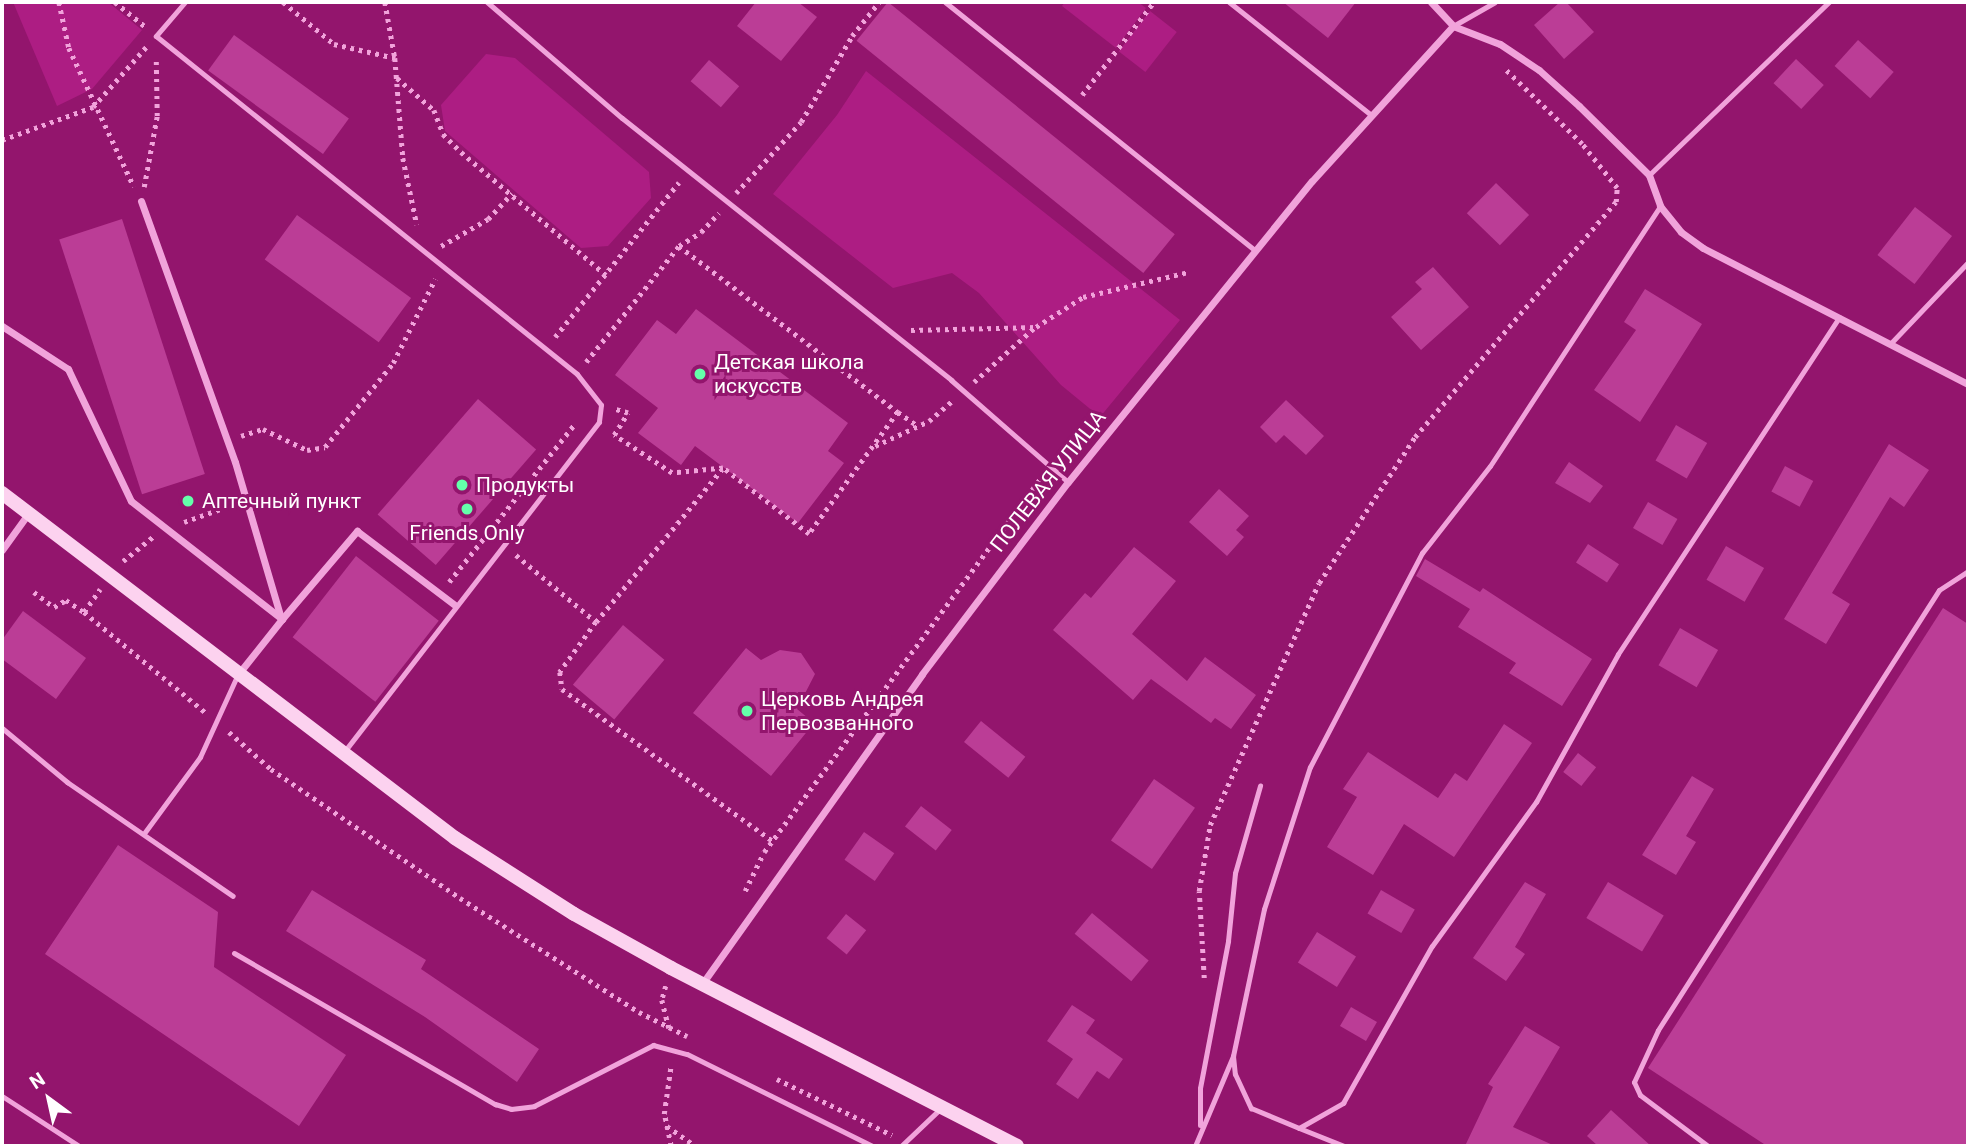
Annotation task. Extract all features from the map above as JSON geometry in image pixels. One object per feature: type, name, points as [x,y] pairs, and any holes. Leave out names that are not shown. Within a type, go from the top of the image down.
[{"type":"main road","points":[[2,493],[237,676],[466,845],[574,914],[702,984],[1017,1146]]},
{"type":"street","points":[[1431,2],[1453,26],[1500,44],[1539,70],[1649,175],[1660,205],[1681,232],[1703,248],[1968,384]]},
{"type":"street","name":"ПОЛЕВАЯ УЛИЦА","points":[[702,984],[922,674],[1068,482],[1255,250],[1370,114],[1453,26]]},
{"type":"street","points":[[141,201],[228,440],[282,619]]},
{"type":"street","points":[[2,326],[68,369],[131,501],[282,619]]},
{"type":"street","points":[[2,550],[28,514]]},
{"type":"street","points":[[237,676],[357,531],[455,605]]},
{"type":"lane","points":[[185,2],[156,36],[546,348],[577,374],[601,405],[599,422],[455,605],[343,754]]},
{"type":"lane","points":[[487,2],[727,203],[963,391],[1068,482]]},
{"type":"lane","points":[[945,2],[1255,250]]},
{"type":"lane","points":[[1229,2],[1370,114]]},
{"type":"lane","points":[[1453,26],[1495,2]]},
{"type":"lane","points":[[1649,175],[1829,2]]},
{"type":"lane","points":[[1195,1146],[1200,1128],[1223,1088],[1233,1056],[1264,909],[1310,767],[1422,553],[1490,466],[1660,205]]},
{"type":"lane","points":[[1890,344],[1968,262]]},
{"type":"lane","points":[[1298,1128],[1343,1102],[1432,946],[1536,802],[1618,654],[1839,317]]},
{"type":"lane","points":[[1708,1146],[1640,1095],[1634,1082],[1658,1030],[1939,590],[1968,571]]},
{"type":"lane","points":[[145,832],[200,757],[214,720],[237,676]]},
{"type":"lane","points":[[2,728],[67,782],[145,832],[233,895]]},
{"type":"lane","points":[[1200,1128],[1200,1088],[1228,941],[1235,873],[1260,786]]},
{"type":"lane","points":[[234,953],[495,1104],[512,1109],[534,1106],[653,1045],[687,1054],[872,1146]]},
{"type":"lane","points":[[1233,1056],[1235,1074],[1251,1108],[1344,1146]]},
{"type":"lane","points":[[2,1096],[79,1146]]},
{"type":"lane","points":[[903,1144],[941,1108]]},
{"type":"path","points":[[59,2],[69,48],[93,107],[141,201]]},
{"type":"path","points":[[115,2],[156,36],[157,116],[141,201]]},
{"type":"path","points":[[283,2],[334,44],[395,58]]},
{"type":"path","points":[[228,440],[263,429],[307,450],[325,447],[393,363],[414,326],[436,277],[413,215],[395,58],[384,2]]},
{"type":"path","points":[[577,374],[679,246],[701,232],[801,122],[852,36],[879,2]]},
{"type":"path","points":[[1074,106],[1154,2]]},
{"type":"path","points":[[2,140],[93,107],[156,36]]},
{"type":"path","points":[[1205,988],[1199,891],[1210,825],[1320,583],[1415,437],[1616,202],[1617,188],[1582,144],[1503,68]]},
{"type":"path","points":[[397,77],[434,110],[443,134],[606,275]]},
{"type":"path","points":[[546,348],[688,170]]},
{"type":"path","points":[[428,252],[488,219],[512,193]]},
{"type":"path","points":[[679,246],[918,426]]},
{"type":"path","points":[[873,447],[918,426],[963,391],[1036,327],[1083,297],[1189,272]]},
{"type":"path","points":[[891,332],[1036,327]]},
{"type":"path","points":[[440,594],[563,436],[601,405],[628,413],[614,435],[672,473],[723,468],[809,534],[898,412]]},
{"type":"path","points":[[743,895],[773,841],[1023,506],[1048,464]]},
{"type":"path","points":[[723,468],[596,622],[560,672],[562,689],[773,841]]},
{"type":"path","points":[[503,544],[596,622]]},
{"type":"path","points":[[34,592],[54,607],[66,600],[84,611],[148,661],[177,694],[214,720],[271,769],[417,870],[639,1012],[697,1041]]},
{"type":"path","points":[[769,1075],[903,1144]]},
{"type":"path","points":[[671,1146],[666,1125],[696,1146]]},
{"type":"shaded area","points":[[13,2],[108,2],[142,30],[92,89],[57,106]]},
{"type":"shaded area","points":[[1065,2],[1138,2],[1146,8],[1116,48],[1062,6]]},
{"type":"shaded area","points":[[1150,11],[1177,32],[1145,72],[1119,51]]},
{"type":"shaded area","points":[[486,54],[515,58],[649,172],[651,198],[608,246],[581,248],[445,131],[441,105]]},
{"type":"shaded area","points":[[866,71],[1180,320],[1100,417],[1061,385],[979,293],[952,273],[893,288],[773,194],[837,115]]},
{"type":"building","points":[[756,2],[798,2],[817,17],[781,61],[737,26]]},
{"type":"building","points":[[888,2],[1175,234],[1143,273],[857,41]]},
{"type":"building","points":[[1283,2],[1356,2],[1328,38]]},
{"type":"building","points":[[1560,2],[1566,2],[1594,32],[1564,59],[1534,25]]},
{"type":"building","points":[[234,35],[349,118],[323,154],[208,71]]},
{"type":"building","points":[[1858,40],[1894,72],[1870,98],[1835,66]]},
{"type":"building","points":[[1796,59],[1824,85],[1801,109],[1773,83]]},
{"type":"building","points":[[709,60],[739,86],[721,107],[691,81]]},
{"type":"building","points":[[1496,183],[1529,215],[1500,245],[1467,213]]},
{"type":"building","points":[[1915,207],[1952,236],[1914,284],[1877,255]]},
{"type":"building","points":[[297,215],[411,298],[379,342],[265,259]]},
{"type":"building","points":[[122,219],[205,474],[142,494],[59,239]]},
{"type":"building","points":[[1433,267],[1469,307],[1421,350],[1391,317],[1422,289],[1415,282]]},
{"type":"building","points":[[1645,289],[1702,324],[1640,422],[1594,390],[1636,330],[1624,322]]},
{"type":"building","points":[[696,309],[848,423],[828,451],[844,463],[798,523],[695,446],[681,465],[638,433],[658,408],[615,375],[657,320],[676,334]]},
{"type":"building","points":[[478,399],[536,450],[436,565],[378,514]]},
{"type":"building","points":[[1286,400],[1324,436],[1306,455],[1284,435],[1276,443],[1260,427]]},
{"type":"building","points":[[1676,425],[1707,443],[1687,479],[1656,461]]},
{"type":"building","points":[[1889,444],[1929,470],[1904,507],[1890,497],[1832,593],[1850,604],[1826,644],[1784,619]]},
{"type":"building","points":[[1569,462],[1603,486],[1590,503],[1555,483]]},
{"type":"building","points":[[1785,466],[1813,481],[1800,507],[1771,492]]},
{"type":"building","points":[[1219,489],[1249,516],[1236,530],[1244,537],[1227,556],[1189,522]]},
{"type":"building","points":[[1648,502],[1677,519],[1662,545],[1633,528]]},
{"type":"building","points":[[1588,544],[1619,564],[1607,583],[1576,562]]},
{"type":"building","points":[[1726,546],[1764,568],[1745,602],[1706,580]]},
{"type":"building","points":[[1134,547],[1176,581],[1132,634],[1187,681],[1205,657],[1256,695],[1231,729],[1215,718],[1211,723],[1151,679],[1133,700],[1053,630],[1085,593],[1091,598]]},
{"type":"building","points":[[356,556],[439,621],[375,702],[293,637]]},
{"type":"building","points":[[1425,559],[1480,592],[1483,588],[1592,659],[1562,706],[1509,673],[1516,663],[1458,627],[1470,609],[1416,576]]},
{"type":"building","points":[[1943,608],[1968,624],[1968,1146],[1767,1146],[1648,1068]]},
{"type":"building","points":[[23,611],[86,658],[56,699],[2,659],[2,640]]},
{"type":"building","points":[[623,625],[664,660],[614,719],[573,685]]},
{"type":"building","points":[[1680,628],[1718,650],[1697,687],[1658,665]]},
{"type":"building","name":"Церковь Андрея Первозванного","points":[[746,648],[761,660],[780,650],[801,653],[815,674],[797,709],[814,723],[771,776],[693,713]]},
{"type":"building","points":[[981,721],[1025,757],[1008,778],[964,742]]},
{"type":"building","points":[[1504,724],[1532,743],[1454,857],[1404,824],[1373,875],[1327,847],[1357,797],[1343,789],[1368,752],[1438,798],[1455,773],[1467,781]]},
{"type":"building","points":[[1578,753],[1596,767],[1581,786],[1563,772]]},
{"type":"building","points":[[1692,776],[1714,789],[1686,836],[1696,842],[1676,875],[1642,855]]},
{"type":"building","points":[[1154,779],[1195,808],[1152,869],[1111,840]]},
{"type":"building","points":[[921,806],[952,830],[936,850],[905,826]]},
{"type":"building","points":[[864,832],[894,853],[875,881],[844,860]]},
{"type":"building","points":[[118,845],[218,912],[214,967],[346,1055],[299,1126],[45,954]]},
{"type":"building","points":[[1525,882],[1546,894],[1515,947],[1525,954],[1506,981],[1473,958]]},
{"type":"building","points":[[1608,882],[1664,915],[1642,951],[1586,918]]},
{"type":"building","points":[[312,890],[426,960],[421,969],[539,1049],[517,1082],[425,1017],[286,931]]},
{"type":"building","points":[[1381,890],[1415,910],[1401,933],[1368,913]]},
{"type":"building","points":[[1092,913],[1149,961],[1131,981],[1075,934]]},
{"type":"building","points":[[846,914],[866,930],[847,954],[826,938]]},
{"type":"building","points":[[1317,932],[1356,956],[1337,987],[1298,963]]},
{"type":"building","points":[[1072,1005],[1095,1020],[1086,1033],[1123,1059],[1109,1079],[1097,1071],[1078,1099],[1056,1084],[1073,1059],[1047,1041]]},
{"type":"building","points":[[1351,1007],[1377,1022],[1366,1041],[1340,1026]]},
{"type":"building","points":[[1525,1026],[1560,1047],[1513,1127],[1555,1146],[1465,1146],[1493,1087],[1488,1084]]},
{"type":"building","points":[[1611,1110],[1651,1146],[1598,1146],[1587,1136]]},
{"type":"place","name":"Детская школа искусств","points":[[700,374]]},
{"type":"place","name":"Продукты","points":[[462,485]]},
{"type":"place","name":"Аптечный пункт","points":[[188,501]]},
{"type":"place","name":"Friends Only","points":[[467,509]]},
{"type":"place","name":"Церковь Андрея Первозванного","points":[[747,711]]}]
